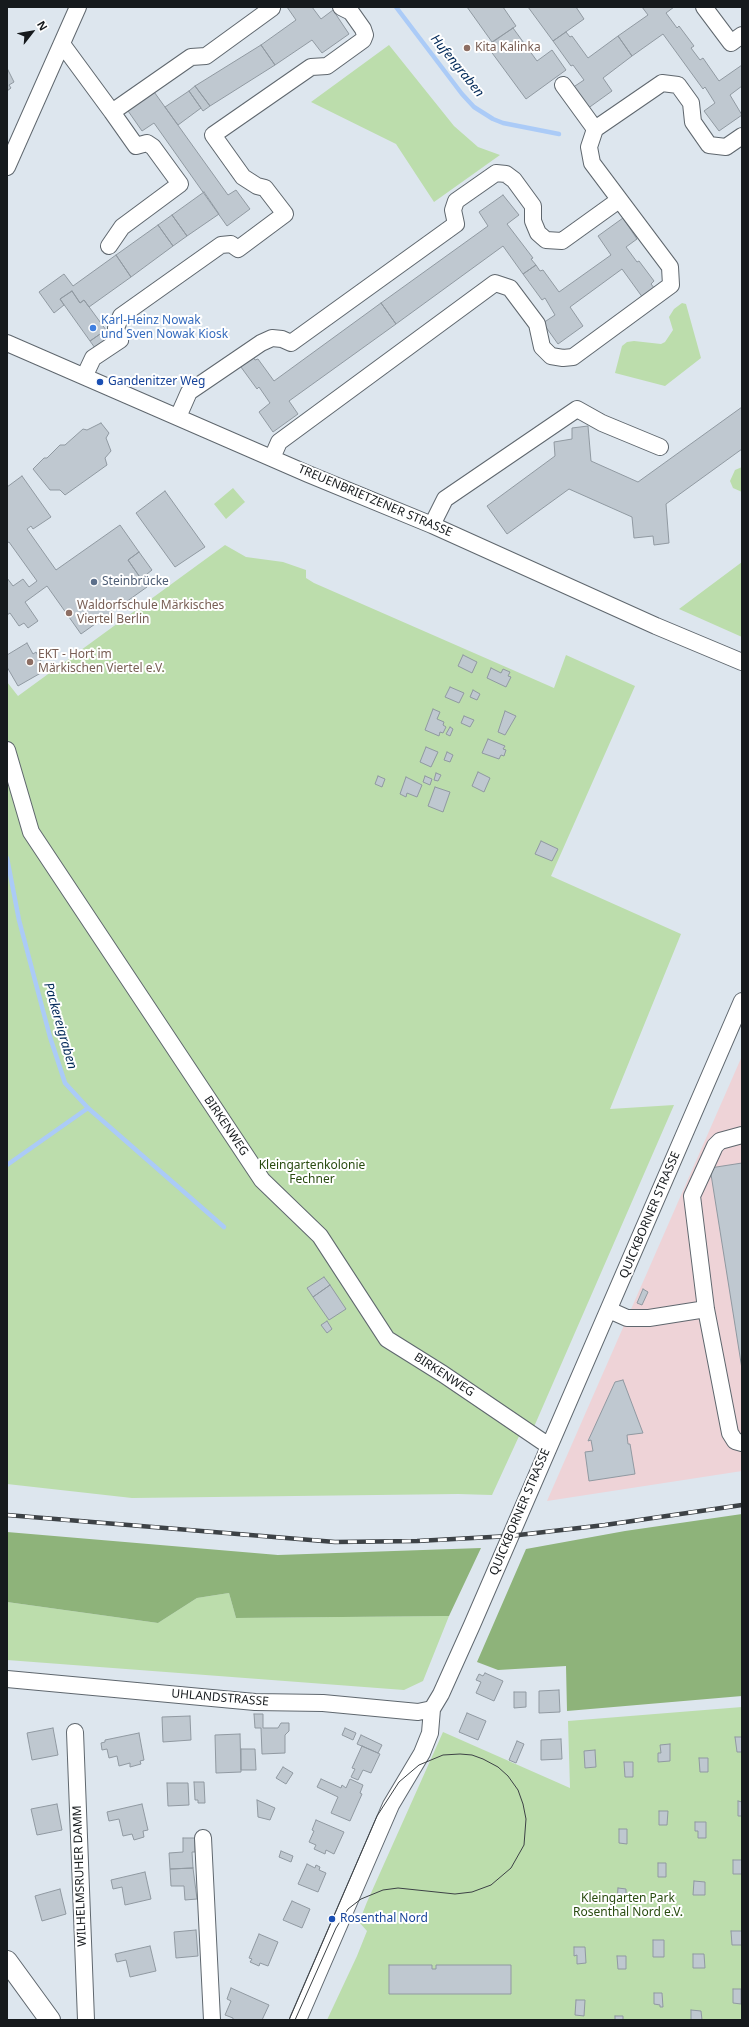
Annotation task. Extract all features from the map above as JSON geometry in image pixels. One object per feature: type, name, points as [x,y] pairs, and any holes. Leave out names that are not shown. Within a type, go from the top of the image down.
[{"type":"main road","points":[[7,1961],[50,2020]]},
{"type":"street","points":[[7,167],[78,7]]},
{"type":"street","points":[[112,112],[191,57],[206,56],[272,8],[271,7]]},
{"type":"street","points":[[86,375],[93,358],[120,340],[116,328],[121,316],[221,245],[226,244],[238,249],[285,214],[265,188],[257,186],[243,177],[213,135],[311,67],[327,66],[363,40],[365,33],[364,28],[351,12],[341,7]]},
{"type":"street","points":[[704,7],[731,43],[742,35]]},
{"type":"street","points":[[62,44],[136,146],[146,143],[153,147],[180,184],[122,227],[109,246]]},
{"type":"street","points":[[272,458],[280,442],[495,283],[510,288],[537,324],[542,347],[552,356],[563,358],[573,357],[671,285],[670,267],[592,163],[589,147],[595,129],[662,83],[678,84],[691,103],[693,122],[709,145],[726,147],[742,136]]},
{"type":"street","points":[[563,85],[595,129]]},
{"type":"street","points":[[178,417],[189,392],[261,343],[272,338],[282,339],[291,344],[456,224],[453,210],[456,201],[496,173],[506,174],[514,180],[533,206],[533,221],[538,233],[546,240],[562,241],[620,200]]},
{"type":"street","name":"TREUENBRIETZENER STRASSE","points":[[7,343],[86,375],[272,458],[432,525],[656,626],[742,662]]},
{"type":"street","points":[[432,525],[445,499],[577,408],[602,423],[660,447]]},
{"type":"street","name":"BIRKENWEG","points":[[7,750],[32,832],[262,1180],[320,1236],[387,1339],[443,1374],[549,1446]]},
{"type":"street","name":"QUICKBORNER STRASSE","points":[[298,2020],[391,1805],[422,1754],[430,1734],[432,1709],[437,1703],[461,1649],[742,1001]]},
{"type":"street","points":[[742,1135],[720,1141],[715,1146],[692,1196],[706,1309],[730,1433],[735,1441],[742,1443]]},
{"type":"street","points":[[609,1310],[627,1318],[649,1318],[706,1309]]},
{"type":"street","name":"UHLANDSTRASSE","points":[[7,1679],[261,1702],[323,1703],[418,1712],[432,1709]]},
{"type":"street","name":"WILHELMSRUHER DAMM","points":[[75,1732],[86,2020]]},
{"type":"street","points":[[203,1838],[212,2020]]},
{"type":"shaded area","points":[[742,1056],[742,1471],[547,1501]]},
{"type":"green space","points":[[389,45],[454,126],[478,147],[500,155],[434,202],[396,144],[311,102]]},
{"type":"green space","points":[[682,303],[686,304],[701,358],[665,386],[615,373],[622,346],[627,342],[634,341],[661,344],[665,342],[673,330],[669,317],[674,309]]},
{"type":"green space","points":[[742,467],[742,492],[733,488],[730,481],[735,470]]},
{"type":"green space","points":[[233,488],[245,502],[226,519],[214,504]]},
{"type":"green space","name":"Kleingartenkolonie Fechner","points":[[225,545],[246,557],[283,562],[306,570],[306,578],[314,583],[554,688],[566,655],[635,686],[551,876],[681,934],[610,1109],[674,1105],[530,1436],[520,1434],[492,1495],[458,1494],[132,1498],[7,1484],[7,682],[18,696]]},
{"type":"green space","points":[[742,562],[742,637],[679,609]]},
{"type":"green space","points":[[742,1514],[742,1696],[567,1711],[566,1666],[498,1670],[477,1662],[526,1549],[625,1531]]},
{"type":"green space","points":[[7,1532],[278,1555],[481,1548],[449,1616],[236,1618],[229,1593],[197,1598],[158,1623],[7,1602]]},
{"type":"green space","points":[[229,1593],[236,1618],[449,1616],[423,1681],[404,1690],[7,1660],[7,1602],[158,1623],[197,1598]]},
{"type":"green space","name":"Kleingarten Park Rosenthal Nord e.V.","points":[[742,1707],[742,2020],[327,2020],[367,1931],[359,1922],[367,1902],[443,1732],[570,1788],[568,1721]]},
{"type":"building","points":[[287,7],[312,7],[321,19],[333,10],[349,34],[322,53],[312,40],[275,65],[261,45],[296,20]]},
{"type":"building","points":[[467,7],[503,7],[516,26],[492,42]]},
{"type":"building","points":[[528,7],[576,7],[584,19],[553,41]]},
{"type":"building","points":[[642,7],[674,7],[666,13],[677,28],[679,26],[694,46],[691,48],[700,60],[703,58],[719,81],[742,65],[742,86],[730,95],[742,115],[719,131],[704,111],[715,103],[705,87],[703,89],[663,34],[632,56],[618,36],[648,15]]},
{"type":"building","points":[[513,28],[537,61],[552,50],[566,70],[526,99],[487,46]]},
{"type":"building","points":[[566,32],[570,37],[572,36],[588,58],[618,36],[632,56],[603,78],[612,91],[587,109],[572,88],[584,80],[573,65],[571,66],[553,41]]},
{"type":"building","points":[[261,45],[275,65],[210,106],[195,86]]},
{"type":"building","points":[[7,68],[14,82],[9,85],[11,88],[7,91]]},
{"type":"building","points":[[195,86],[210,106],[203,111],[189,91]]},
{"type":"building","points":[[152,89],[228,195],[236,190],[250,209],[227,226],[154,123],[142,131],[126,108]]},
{"type":"building","points":[[189,91],[201,108],[178,125],[165,107]]},
{"type":"building","points":[[204,192],[219,214],[187,236],[172,215]]},
{"type":"building","points":[[503,195],[519,215],[507,224],[533,258],[531,259],[536,265],[523,274],[503,246],[396,324],[381,303],[488,226],[479,212]]},
{"type":"building","points":[[172,215],[187,236],[173,246],[158,225]]},
{"type":"building","points":[[623,218],[637,239],[626,247],[654,281],[651,284],[655,289],[643,298],[622,269],[570,307],[583,326],[558,344],[543,323],[555,315],[545,298],[542,300],[523,274],[536,265],[540,271],[543,270],[559,292],[611,255],[598,236]]},
{"type":"building","points":[[158,225],[173,246],[131,277],[116,255]]},
{"type":"building","points":[[116,255],[131,277],[89,307],[84,300],[80,303],[72,291],[60,299],[64,305],[54,313],[39,292],[64,274],[73,286]]},
{"type":"building","points":[[72,291],[80,303],[84,300],[106,330],[90,341],[60,299]]},
{"type":"building","points":[[381,303],[396,324],[289,401],[298,414],[273,432],[259,412],[270,403],[259,387],[257,389],[238,363],[251,354],[255,360],[258,359],[274,381]]},
{"type":"building","points":[[106,330],[110,337],[95,348],[90,341]]},
{"type":"building","points":[[742,407],[742,449],[666,504],[669,543],[654,545],[653,536],[634,538],[632,517],[569,489],[507,534],[487,506],[555,456],[554,442],[572,439],[572,428],[588,426],[591,461],[638,482]]},
{"type":"building","points":[[101,423],[109,433],[106,438],[111,451],[105,458],[107,465],[65,495],[60,490],[50,490],[33,469],[60,445],[65,445],[83,429],[87,430]]},
{"type":"building","points":[[22,476],[51,517],[33,529],[31,526],[27,529],[56,570],[120,525],[139,552],[128,560],[147,587],[81,634],[47,586],[25,602],[38,621],[28,628],[24,623],[19,626],[10,613],[7,615],[7,578],[13,586],[23,579],[29,587],[37,581],[9,542],[7,543],[7,487]]},
{"type":"building","points":[[165,491],[205,547],[175,567],[136,513]]},
{"type":"building","points":[[139,552],[152,570],[141,579],[128,560]]},
{"type":"building","points":[[27,643],[33,654],[36,652],[46,670],[18,686],[7,667],[7,655]]},
{"type":"building","points":[[463,655],[477,662],[472,673],[458,666]]},
{"type":"building","points":[[491,668],[501,673],[503,669],[510,672],[508,676],[511,677],[506,687],[487,678]]},
{"type":"building","points":[[450,687],[464,693],[459,703],[445,697]]},
{"type":"building","points":[[473,690],[480,694],[477,700],[470,697]]},
{"type":"building","points":[[433,709],[440,712],[437,719],[444,722],[443,725],[446,727],[443,733],[440,732],[439,736],[425,730]]},
{"type":"building","points":[[505,711],[516,716],[505,735],[498,732]]},
{"type":"building","points":[[464,716],[474,720],[470,727],[461,723]]},
{"type":"building","points":[[450,727],[453,729],[450,736],[446,734]]},
{"type":"building","points":[[488,739],[505,746],[503,749],[506,750],[504,756],[501,755],[499,759],[482,753]]},
{"type":"building","points":[[426,747],[438,752],[431,767],[420,762]]},
{"type":"building","points":[[447,752],[453,755],[450,762],[444,760]]},
{"type":"building","points":[[478,772],[490,778],[484,792],[472,786]]},
{"type":"building","points":[[436,773],[441,775],[438,781],[434,780]]},
{"type":"building","points":[[378,776],[385,779],[382,787],[375,784]]},
{"type":"building","points":[[425,776],[432,779],[430,785],[423,782]]},
{"type":"building","points":[[406,777],[422,785],[417,797],[407,793],[406,797],[400,794]]},
{"type":"building","points":[[435,787],[450,792],[443,812],[428,806]]},
{"type":"building","points":[[541,841],[558,849],[552,861],[535,854]]},
{"type":"building","points":[[742,1163],[742,1369],[710,1168]]},
{"type":"building","points":[[324,1277],[330,1285],[313,1297],[307,1288]]},
{"type":"building","points":[[330,1285],[346,1309],[329,1320],[313,1297]]},
{"type":"building","points":[[643,1289],[648,1292],[642,1305],[637,1303]]},
{"type":"building","points":[[327,1321],[332,1329],[327,1333],[321,1325]]},
{"type":"building","points":[[623,1380],[643,1433],[627,1435],[635,1474],[589,1481],[585,1452],[593,1451],[591,1440],[588,1441],[615,1382]]},
{"type":"building","points":[[485,1673],[503,1681],[494,1701],[476,1693],[481,1682],[476,1680],[479,1674],[483,1676]]},
{"type":"building","points":[[559,1690],[560,1712],[539,1713],[539,1691]]},
{"type":"building","points":[[514,1692],[526,1692],[526,1707],[514,1708]]},
{"type":"building","points":[[467,1713],[486,1721],[478,1740],[459,1732]]},
{"type":"building","points":[[254,1714],[263,1714],[263,1728],[278,1728],[281,1723],[289,1723],[289,1731],[285,1735],[285,1753],[262,1754],[261,1728],[255,1728]]},
{"type":"building","points":[[190,1716],[191,1740],[163,1742],[162,1717]]},
{"type":"building","points":[[53,1728],[58,1755],[32,1760],[27,1733]]},
{"type":"building","points":[[345,1728],[356,1733],[353,1740],[342,1735]]},
{"type":"building","points":[[139,1733],[144,1760],[140,1761],[141,1764],[130,1767],[130,1763],[119,1766],[117,1756],[109,1758],[107,1749],[102,1750],[101,1743],[105,1742],[105,1740]]},
{"type":"building","points":[[240,1734],[241,1772],[216,1773],[215,1735]]},
{"type":"building","points":[[361,1735],[382,1745],[378,1753],[357,1744]]},
{"type":"building","points":[[735,1737],[742,1737],[742,1752],[737,1752]]},
{"type":"building","points":[[561,1739],[562,1759],[541,1760],[541,1740]]},
{"type":"building","points":[[517,1741],[524,1744],[516,1763],[509,1760]]},
{"type":"building","points":[[670,1744],[670,1761],[658,1762],[658,1753],[661,1753],[660,1745]]},
{"type":"building","points":[[362,1746],[380,1754],[371,1773],[363,1770],[358,1780],[351,1777],[355,1769],[352,1768]]},
{"type":"building","points":[[241,1749],[255,1749],[256,1770],[241,1770]]},
{"type":"building","points":[[595,1750],[596,1767],[585,1768],[584,1751]]},
{"type":"building","points":[[699,1758],[708,1758],[708,1772],[700,1772]]},
{"type":"building","points":[[624,1762],[633,1762],[633,1777],[625,1777]]},
{"type":"building","points":[[283,1767],[293,1773],[286,1784],[276,1778]]},
{"type":"building","points":[[321,1779],[341,1788],[342,1785],[346,1788],[350,1779],[363,1785],[360,1793],[362,1794],[350,1821],[331,1813],[338,1797],[317,1787]]},
{"type":"building","points":[[194,1782],[204,1782],[205,1803],[198,1803],[198,1800],[195,1800]]},
{"type":"building","points":[[167,1783],[188,1783],[189,1805],[168,1806]]},
{"type":"building","points":[[257,1800],[275,1808],[270,1820],[258,1817]]},
{"type":"building","points":[[738,1801],[742,1802],[742,1816],[738,1816]]},
{"type":"building","points":[[57,1804],[62,1830],[37,1835],[31,1809]]},
{"type":"building","points":[[142,1804],[148,1830],[143,1831],[144,1837],[134,1840],[132,1834],[123,1836],[119,1819],[109,1821],[107,1812]]},
{"type":"building","points":[[659,1811],[668,1811],[667,1825],[659,1825]]},
{"type":"building","points":[[316,1820],[344,1832],[334,1854],[326,1850],[325,1854],[314,1849],[316,1845],[309,1842],[314,1831],[312,1830]]},
{"type":"building","points":[[695,1822],[706,1822],[706,1838],[698,1838],[698,1831],[695,1831]]},
{"type":"building","points":[[619,1829],[627,1829],[627,1844],[619,1843]]},
{"type":"building","points":[[183,1838],[195,1838],[195,1852],[192,1852],[193,1868],[170,1869],[169,1853],[183,1852]]},
{"type":"building","points":[[281,1851],[293,1856],[291,1862],[279,1857]]},
{"type":"building","points":[[733,1860],[742,1860],[742,1874],[733,1874]]},
{"type":"building","points":[[658,1863],[666,1863],[666,1877],[658,1877]]},
{"type":"building","points":[[307,1864],[315,1868],[316,1865],[320,1867],[319,1870],[326,1873],[318,1892],[298,1884]]},
{"type":"building","points":[[193,1868],[197,1899],[185,1900],[184,1886],[171,1886],[170,1869]]},
{"type":"building","points":[[145,1872],[151,1899],[125,1905],[122,1887],[113,1889],[111,1880]]},
{"type":"building","points":[[694,1881],[705,1882],[705,1895],[693,1895]]},
{"type":"building","points":[[618,1888],[626,1889],[626,1903],[617,1902]]},
{"type":"building","points":[[60,1889],[66,1914],[42,1921],[35,1896]]},
{"type":"building","points":[[292,1901],[310,1909],[302,1928],[283,1920]]},
{"type":"building","points":[[196,1930],[198,1956],[176,1958],[174,1932]]},
{"type":"building","points":[[731,1931],[742,1931],[742,1945],[732,1945]]},
{"type":"building","points":[[259,1934],[278,1942],[268,1966],[260,1963],[259,1966],[250,1962],[252,1959],[249,1958]]},
{"type":"building","points":[[653,1940],[664,1940],[664,1957],[653,1957]]},
{"type":"building","points":[[150,1946],[156,1971],[130,1977],[126,1960],[117,1962],[115,1954]]},
{"type":"building","points":[[574,1947],[585,1947],[586,1963],[577,1964],[577,1955],[574,1956]]},
{"type":"building","points":[[693,1954],[704,1954],[705,1968],[693,1968]]},
{"type":"building","points":[[617,1956],[626,1956],[626,1969],[618,1969]]},
{"type":"building","points":[[389,1965],[432,1965],[432,1969],[436,1969],[436,1965],[511,1965],[511,1994],[389,1994]]},
{"type":"building","points":[[231,1988],[269,2005],[262,2020],[233,2020],[233,2018],[225,2015],[231,2001],[227,1999]]},
{"type":"building","points":[[733,1989],[741,1989],[741,2004],[733,2003]]},
{"type":"building","points":[[654,1993],[662,1993],[663,2007],[654,2004]]},
{"type":"building","points":[[576,2000],[585,2000],[584,2016],[575,2015]]},
{"type":"building","points":[[691,2010],[701,2011],[702,2020],[691,2020]]},
{"type":"building","points":[[615,2016],[623,2016],[623,2020],[615,2020]]},
{"type":"waterway","name":"Hufengraben","points":[[396,7],[462,94],[474,107],[493,119],[503,123],[559,134]]},
{"type":"waterway","name":"Packereigraben","points":[[7,858],[19,920],[50,1037],[65,1083],[88,1108],[224,1227]]},
{"type":"waterway","points":[[7,1165],[88,1108]]},
{"type":"tram line","points":[[289,2020],[377,1816],[399,1782],[419,1765],[443,1755],[472,1755],[498,1767],[508,1776],[518,1790],[526,1819],[524,1845],[511,1868],[491,1885],[472,1892],[455,1894],[398,1888],[383,1890],[361,1899],[348,1909],[336,1928],[295,2020]]},
{"type":"railway","points":[[7,1515],[335,1542],[417,1541],[510,1536],[605,1525],[742,1505]]},
{"type":"place","name":"Kita Kalinka","points":[[467,48]]},
{"type":"place","name":"Karl-Heinz Nowak und Sven Nowak Kiosk","points":[[93,328]]},
{"type":"place","name":"Gandenitzer Weg","points":[[100,382]]},
{"type":"place","name":"Steinbrücke","points":[[94,582]]},
{"type":"place","name":"Waldorfschule Märkisches Viertel Berlin","points":[[69,613]]},
{"type":"place","name":"EKT - Hort im Märkischen Viertel e.V.","points":[[30,662]]},
{"type":"place","name":"Rosenthal Nord","points":[[332,1919]]}]
